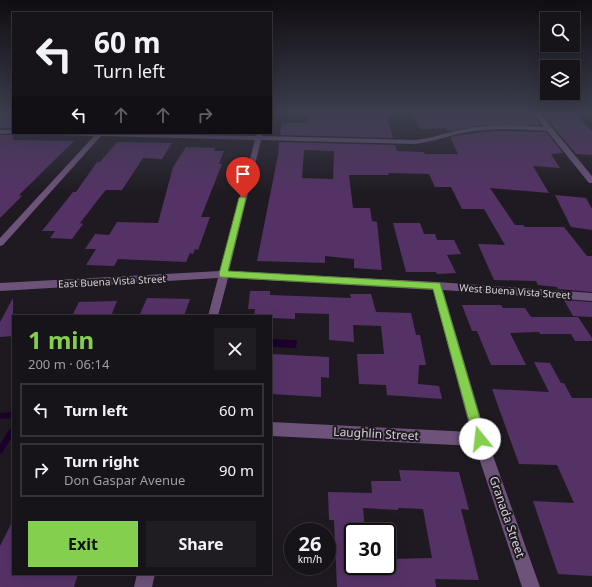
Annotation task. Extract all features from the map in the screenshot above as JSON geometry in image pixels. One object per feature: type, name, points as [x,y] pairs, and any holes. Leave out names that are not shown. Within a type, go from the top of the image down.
[{"type":"street","points":[[0,243],[94,139]]},
{"type":"street","points":[[213,315],[258,139]]},
{"type":"street","points":[[381,139],[425,141],[434,139]]},
{"type":"street","points":[[557,139],[592,181]]},
{"type":"street","name":"West Buena Vista Street","points":[[223,274],[436,286],[592,297]]},
{"type":"street","name":"East Buena Vista Street","points":[[0,287],[223,274]]},
{"type":"street","name":"Granada Street","points":[[436,286],[480,439],[531,587]]},
{"type":"street","name":"Laughlin Street","points":[[272,429],[480,439]]},
{"type":"street","points":[[143,587],[146,575]]},
{"type":"shaded area","points":[[272,339],[297,340],[296,348],[272,347]]},
{"type":"building","points":[[0,139],[74,141],[19,195],[22,196],[0,218]]},
{"type":"building","points":[[451,139],[552,139],[563,153],[551,154],[560,168],[533,166],[549,193],[490,188],[515,225],[523,225],[525,227],[564,227],[587,256],[592,256],[592,292],[558,289],[557,287],[538,285],[536,281],[494,280],[478,244],[505,245],[484,209],[462,209],[451,187],[435,187],[429,174],[388,173],[389,175],[349,175],[353,208],[370,208],[372,221],[377,222],[382,270],[354,268],[354,259],[325,256],[325,263],[257,261],[278,155],[279,142],[395,145],[397,151],[424,152],[425,154],[458,154]],"holes":[[[304,150],[334,151],[333,179],[302,178]]]},
{"type":"building","points":[[564,139],[592,139],[592,155],[576,154]]},
{"type":"building","points":[[117,142],[172,143],[162,159],[143,158],[122,190],[106,190],[80,223],[83,224],[72,239],[50,238],[55,231],[42,231],[73,192],[76,192],[97,162],[100,162]]},
{"type":"building","points":[[186,147],[215,148],[214,151],[224,151],[219,164],[222,164],[201,217],[210,217],[198,250],[195,249],[193,254],[190,253],[186,262],[118,259],[114,266],[86,265],[96,249],[85,249],[95,234],[109,235],[117,222],[158,223],[173,167]]},
{"type":"building","points":[[555,195],[586,198],[592,209],[592,230],[571,227]]},
{"type":"building","points":[[393,223],[420,223],[424,234],[435,234],[437,240],[454,240],[461,254],[447,255],[456,273],[437,274],[436,272],[406,272]]},
{"type":"building","points":[[250,291],[270,291],[270,295],[351,298],[350,294],[371,294],[376,312],[411,313],[416,335],[420,335],[426,365],[419,365],[418,384],[439,386],[442,399],[387,395],[386,385],[359,384],[357,354],[384,354],[381,326],[353,325],[354,342],[329,340],[329,314],[295,313],[295,319],[272,318],[272,315],[254,315],[255,309],[248,309]]},
{"type":"building","points":[[13,298],[12,336],[0,337],[0,322]]},
{"type":"building","points":[[147,298],[190,299],[184,315],[139,315]]},
{"type":"building","points":[[564,300],[592,302],[592,317],[573,316]]},
{"type":"building","points":[[117,301],[111,315],[72,315],[79,302]]},
{"type":"building","points":[[462,305],[501,305],[503,308],[525,308],[531,317],[578,317],[592,338],[592,341],[575,341],[571,334],[540,334],[539,332],[510,333],[526,365],[491,365],[477,331],[472,331]]},
{"type":"building","points":[[272,354],[329,357],[329,378],[321,377],[321,397],[272,394]]},
{"type":"building","points":[[534,362],[550,363],[561,383],[564,383],[572,398],[592,398],[592,576],[558,574],[533,501],[574,503],[557,465],[519,464],[492,389],[549,392]]},
{"type":"building","points":[[399,470],[459,472],[469,510],[461,509],[479,580],[435,579],[436,587],[337,587],[336,523],[334,523],[334,520],[329,520],[328,492],[372,493],[371,481],[401,481]]},
{"type":"building","points":[[12,522],[12,575],[78,575],[74,587],[0,587],[0,546]]},
{"type":"waterway","points":[[0,416],[12,415]]},
{"type":"waterway","points":[[0,451],[12,431]]},
{"type":"route","points":[[243,198],[223,274],[436,286],[480,439]]}]
